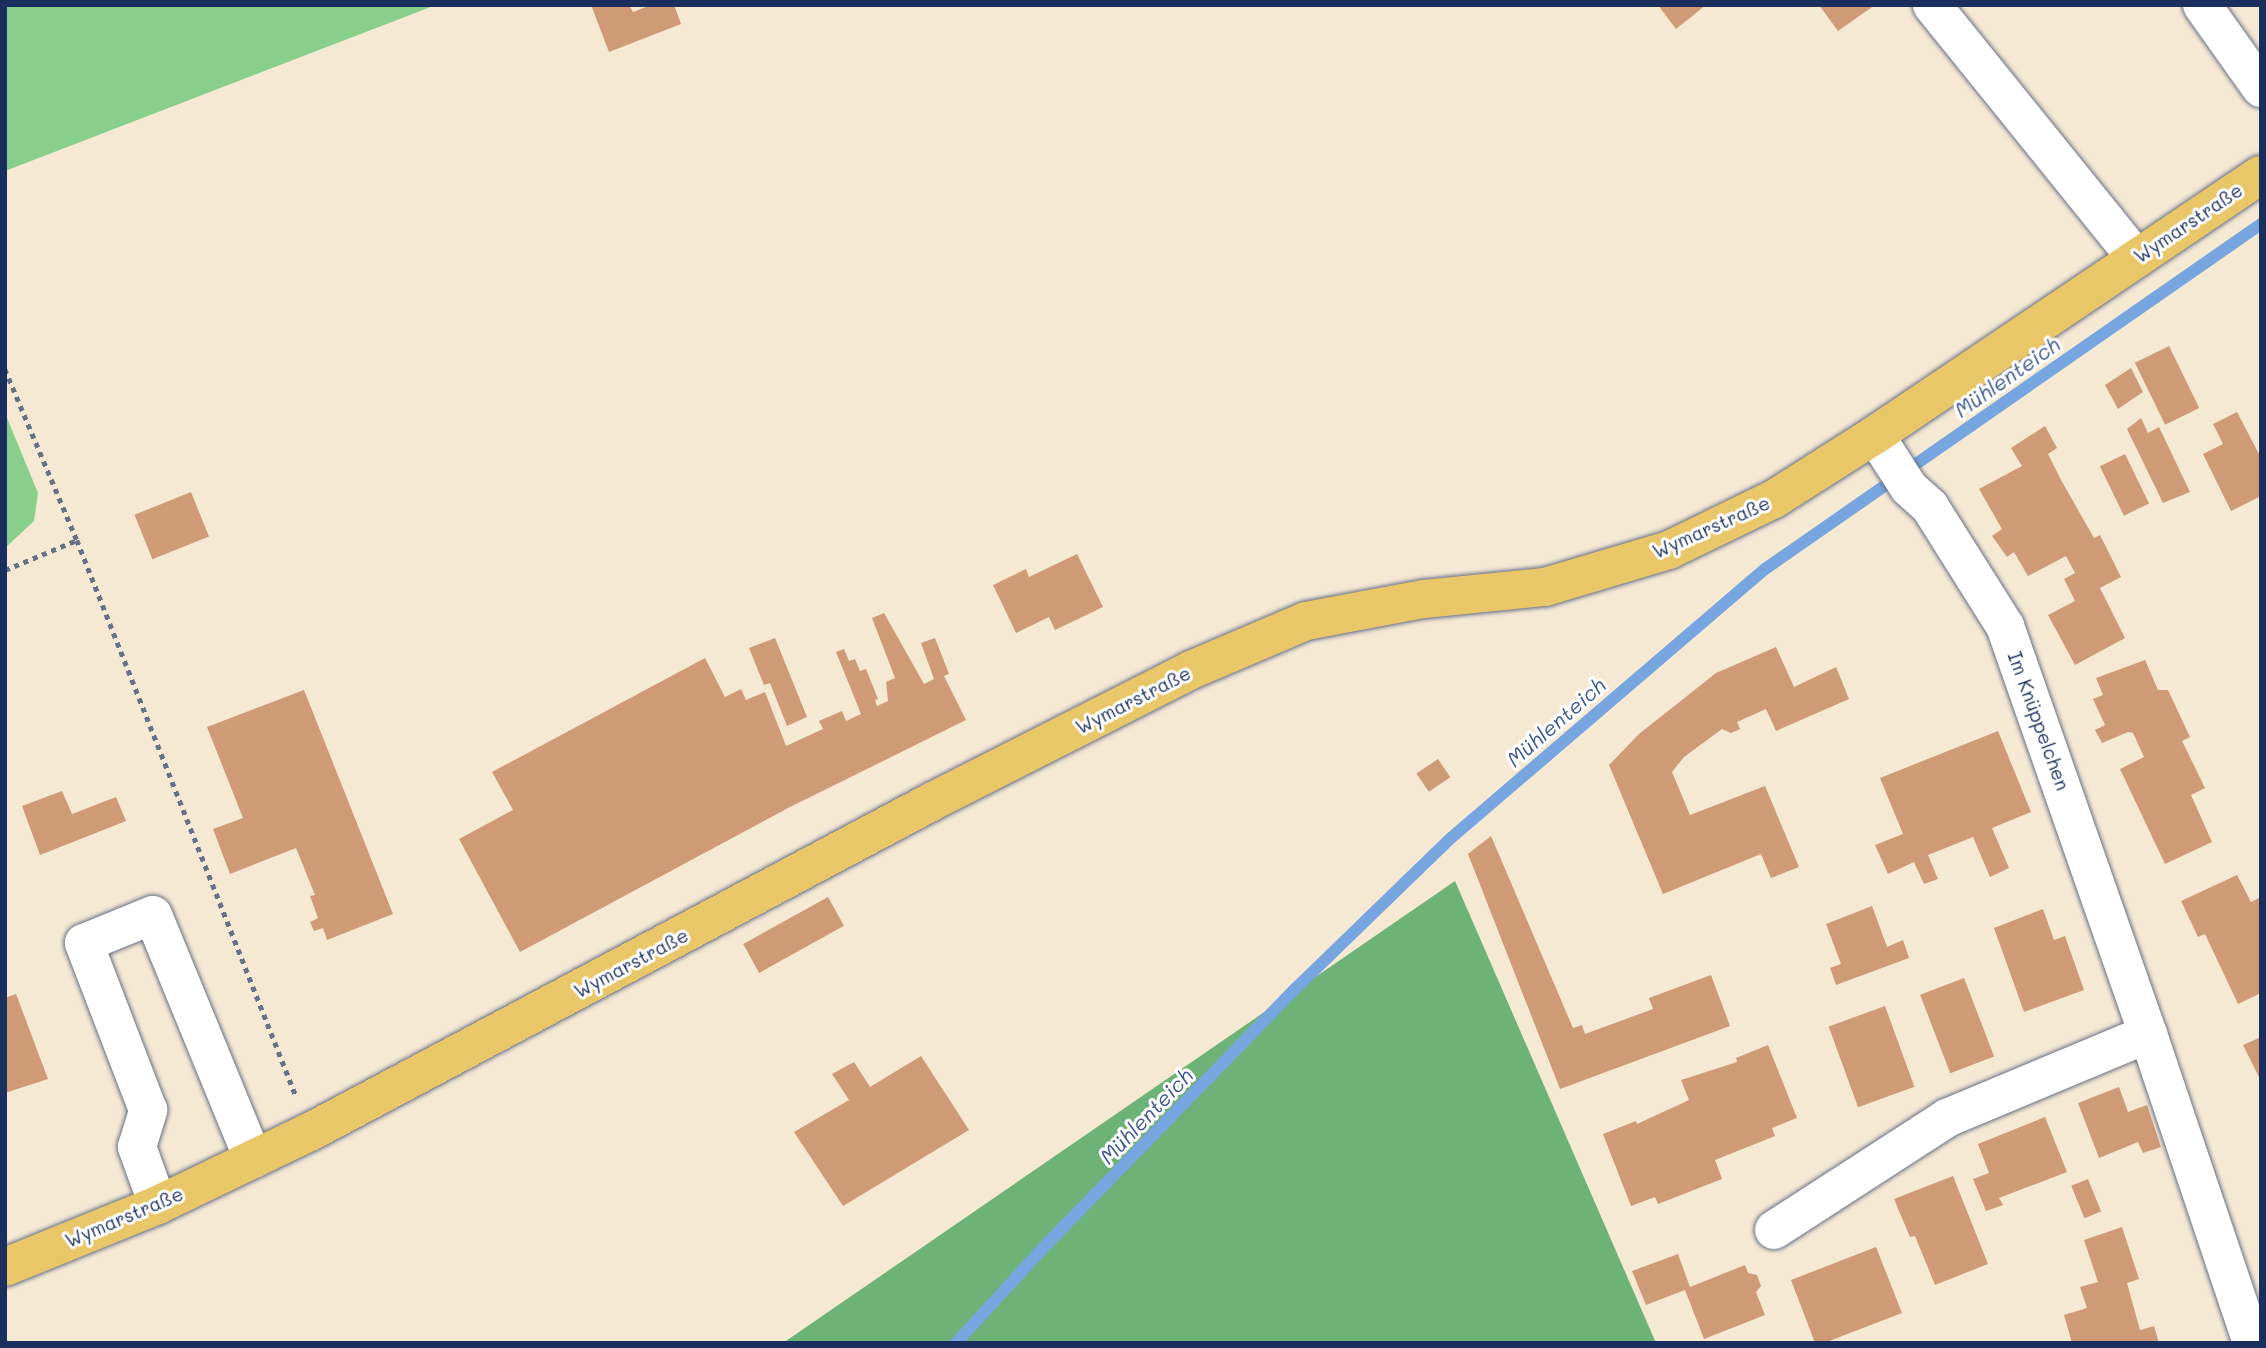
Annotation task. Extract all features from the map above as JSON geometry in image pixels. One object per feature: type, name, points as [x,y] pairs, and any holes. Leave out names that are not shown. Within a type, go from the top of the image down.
[{"type":"main road","name":"Wymarstraße","points":[[5,1267],[158,1205],[310,1132],[933,800],[1191,670],[1306,621],[1424,599],[1545,587],[1670,550],[1774,499],[1891,461],[2136,258],[2261,175]]},
{"type":"street","points":[[1932,5],[2136,258]]},
{"type":"street","points":[[2202,5],[2261,88]]},
{"type":"street","name":"Im Knüppelchen","points":[[1891,461],[1930,507],[2005,626],[2148,1034],[2252,1343]]},
{"type":"street","points":[[158,1205],[136,1147],[148,1110],[84,943],[153,915],[253,1159]]},
{"type":"street","points":[[1774,1230],[1947,1118],[2148,1034]]},
{"type":"path","points":[[5,369],[77,540],[310,1132]]},
{"type":"path","points":[[5,570],[77,540]]},
{"type":"green space","points":[[5,5],[436,5],[5,171]]},
{"type":"green space","points":[[5,413],[38,493],[34,521],[5,548]]},
{"type":"green space","points":[[1455,881],[1656,1343],[783,1343]]},
{"type":"building","points":[[591,5],[629,5],[633,12],[651,5],[674,5],[681,24],[609,52]]},
{"type":"building","points":[[1658,5],[1706,5],[1676,29]]},
{"type":"building","points":[[1819,5],[1875,5],[1838,31]]},
{"type":"building","points":[[2169,346],[2199,408],[2165,425],[2135,363]]},
{"type":"building","points":[[2131,368],[2143,392],[2118,409],[2105,385]]},
{"type":"building","points":[[2237,412],[2261,458],[2261,496],[2231,511],[2203,454],[2223,444],[2213,424]]},
{"type":"building","points":[[2141,418],[2148,433],[2159,427],[2190,492],[2163,503],[2127,429]]},
{"type":"building","points":[[2045,426],[2057,448],[2048,454],[2061,480],[2094,538],[2100,535],[2121,577],[2100,588],[2125,638],[2075,665],[2048,615],[2075,601],[2064,579],[2075,573],[2066,556],[2028,576],[2014,552],[2007,557],[1992,536],[2002,529],[1979,489],[2022,466],[2011,448]]},
{"type":"building","points":[[2125,454],[2149,503],[2124,516],[2100,466]]},
{"type":"building","points":[[191,492],[209,537],[152,559],[134,515]]},
{"type":"building","points":[[1077,554],[1103,607],[1055,630],[1049,617],[1016,633],[993,585],[1026,569],[1029,577]]},
{"type":"building","points":[[884,613],[924,684],[934,679],[921,643],[935,638],[949,674],[944,676],[966,720],[788,808],[520,952],[459,839],[513,810],[492,772],[705,658],[725,697],[741,689],[746,700],[765,692],[786,746],[823,729],[819,721],[842,711],[846,721],[861,714],[836,652],[844,649],[849,661],[855,659],[860,671],[866,669],[878,699],[875,700],[877,706],[888,701],[886,682],[895,678],[872,618]]},
{"type":"building","points":[[775,638],[807,717],[787,726],[770,683],[764,685],[749,648]]},
{"type":"building","points":[[1776,647],[1794,687],[1836,667],[1849,699],[1776,731],[1766,709],[1737,722],[1740,729],[1731,733],[1722,729],[1684,757],[1672,772],[1690,815],[1765,786],[1799,867],[1771,878],[1761,854],[1663,894],[1609,765],[1639,734],[1716,673]]},
{"type":"building","points":[[2145,660],[2158,690],[2168,690],[2190,737],[2182,741],[2205,788],[2191,795],[2212,842],[2165,864],[2120,769],[2144,757],[2133,733],[2128,732],[2102,743],[2095,730],[2105,725],[2093,699],[2103,695],[2096,678]]},
{"type":"building","points":[[304,690],[393,914],[327,940],[323,928],[314,931],[310,922],[318,918],[310,896],[315,895],[296,848],[230,874],[213,829],[243,818],[207,727]]},
{"type":"building","points":[[1998,731],[2031,812],[1992,828],[2009,868],[1990,877],[1973,837],[1928,855],[1938,879],[1924,884],[1914,862],[1888,874],[1875,845],[1903,834],[1880,778]]},
{"type":"building","points":[[1438,759],[1450,777],[1429,792],[1416,774]]},
{"type":"building","points":[[62,791],[72,814],[116,797],[126,821],[40,855],[22,806]]},
{"type":"building","points":[[1491,836],[1573,1028],[1582,1025],[1585,1034],[1653,1009],[1649,998],[1711,975],[1730,1026],[1560,1089],[1468,854]]},
{"type":"building","points":[[2237,875],[2251,902],[2261,897],[2261,993],[2238,1004],[2205,934],[2198,937],[2181,901]]},
{"type":"building","points":[[828,897],[844,926],[759,973],[743,944]]},
{"type":"building","points":[[1872,906],[1887,947],[1903,940],[1909,958],[1836,985],[1830,968],[1841,964],[1826,924]]},
{"type":"building","points":[[2043,909],[2054,940],[2065,936],[2084,990],[2024,1012],[1994,928]]},
{"type":"building","points":[[1964,978],[1994,1056],[1950,1073],[1920,995]]},
{"type":"building","points":[[16,994],[48,1079],[5,1093],[5,998]]},
{"type":"building","points":[[1885,1006],[1914,1087],[1858,1107],[1829,1027]]},
{"type":"building","points":[[2261,1037],[2261,1081],[2243,1045]]},
{"type":"building","points":[[1768,1045],[1797,1118],[1772,1128],[1775,1136],[1715,1160],[1722,1179],[1658,1204],[1655,1197],[1631,1206],[1603,1134],[1636,1121],[1637,1124],[1689,1100],[1681,1080],[1737,1062],[1736,1058]]},
{"type":"building","points":[[921,1056],[969,1130],[843,1206],[794,1132],[849,1100],[832,1074],[854,1062],[870,1087]]},
{"type":"building","points":[[2119,1087],[2128,1112],[2147,1105],[2161,1147],[2143,1153],[2138,1142],[2099,1158],[2078,1103]]},
{"type":"building","points":[[2045,1117],[2067,1172],[1999,1198],[2003,1205],[1986,1211],[1973,1179],[1989,1173],[1978,1144]]},
{"type":"building","points":[[1953,1176],[1988,1264],[1935,1285],[1915,1236],[1910,1237],[1894,1199]]},
{"type":"building","points":[[2088,1179],[2101,1211],[2084,1218],[2071,1186]]},
{"type":"building","points":[[2122,1227],[2139,1279],[2127,1283],[2140,1330],[2154,1326],[2159,1343],[2072,1343],[2064,1315],[2087,1308],[2080,1287],[2098,1282],[2084,1240]]},
{"type":"building","points":[[1876,1247],[1902,1313],[1824,1343],[1815,1343],[1791,1280]]},
{"type":"building","points":[[1678,1254],[1690,1287],[1745,1265],[1748,1273],[1757,1275],[1761,1286],[1756,1292],[1765,1315],[1704,1339],[1685,1290],[1646,1305],[1632,1271]]},
{"type":"waterway","name":"Mühlenteich","points":[[956,1343],[1044,1247],[1295,989],[1451,838],[1765,569],[2261,224]]}]
